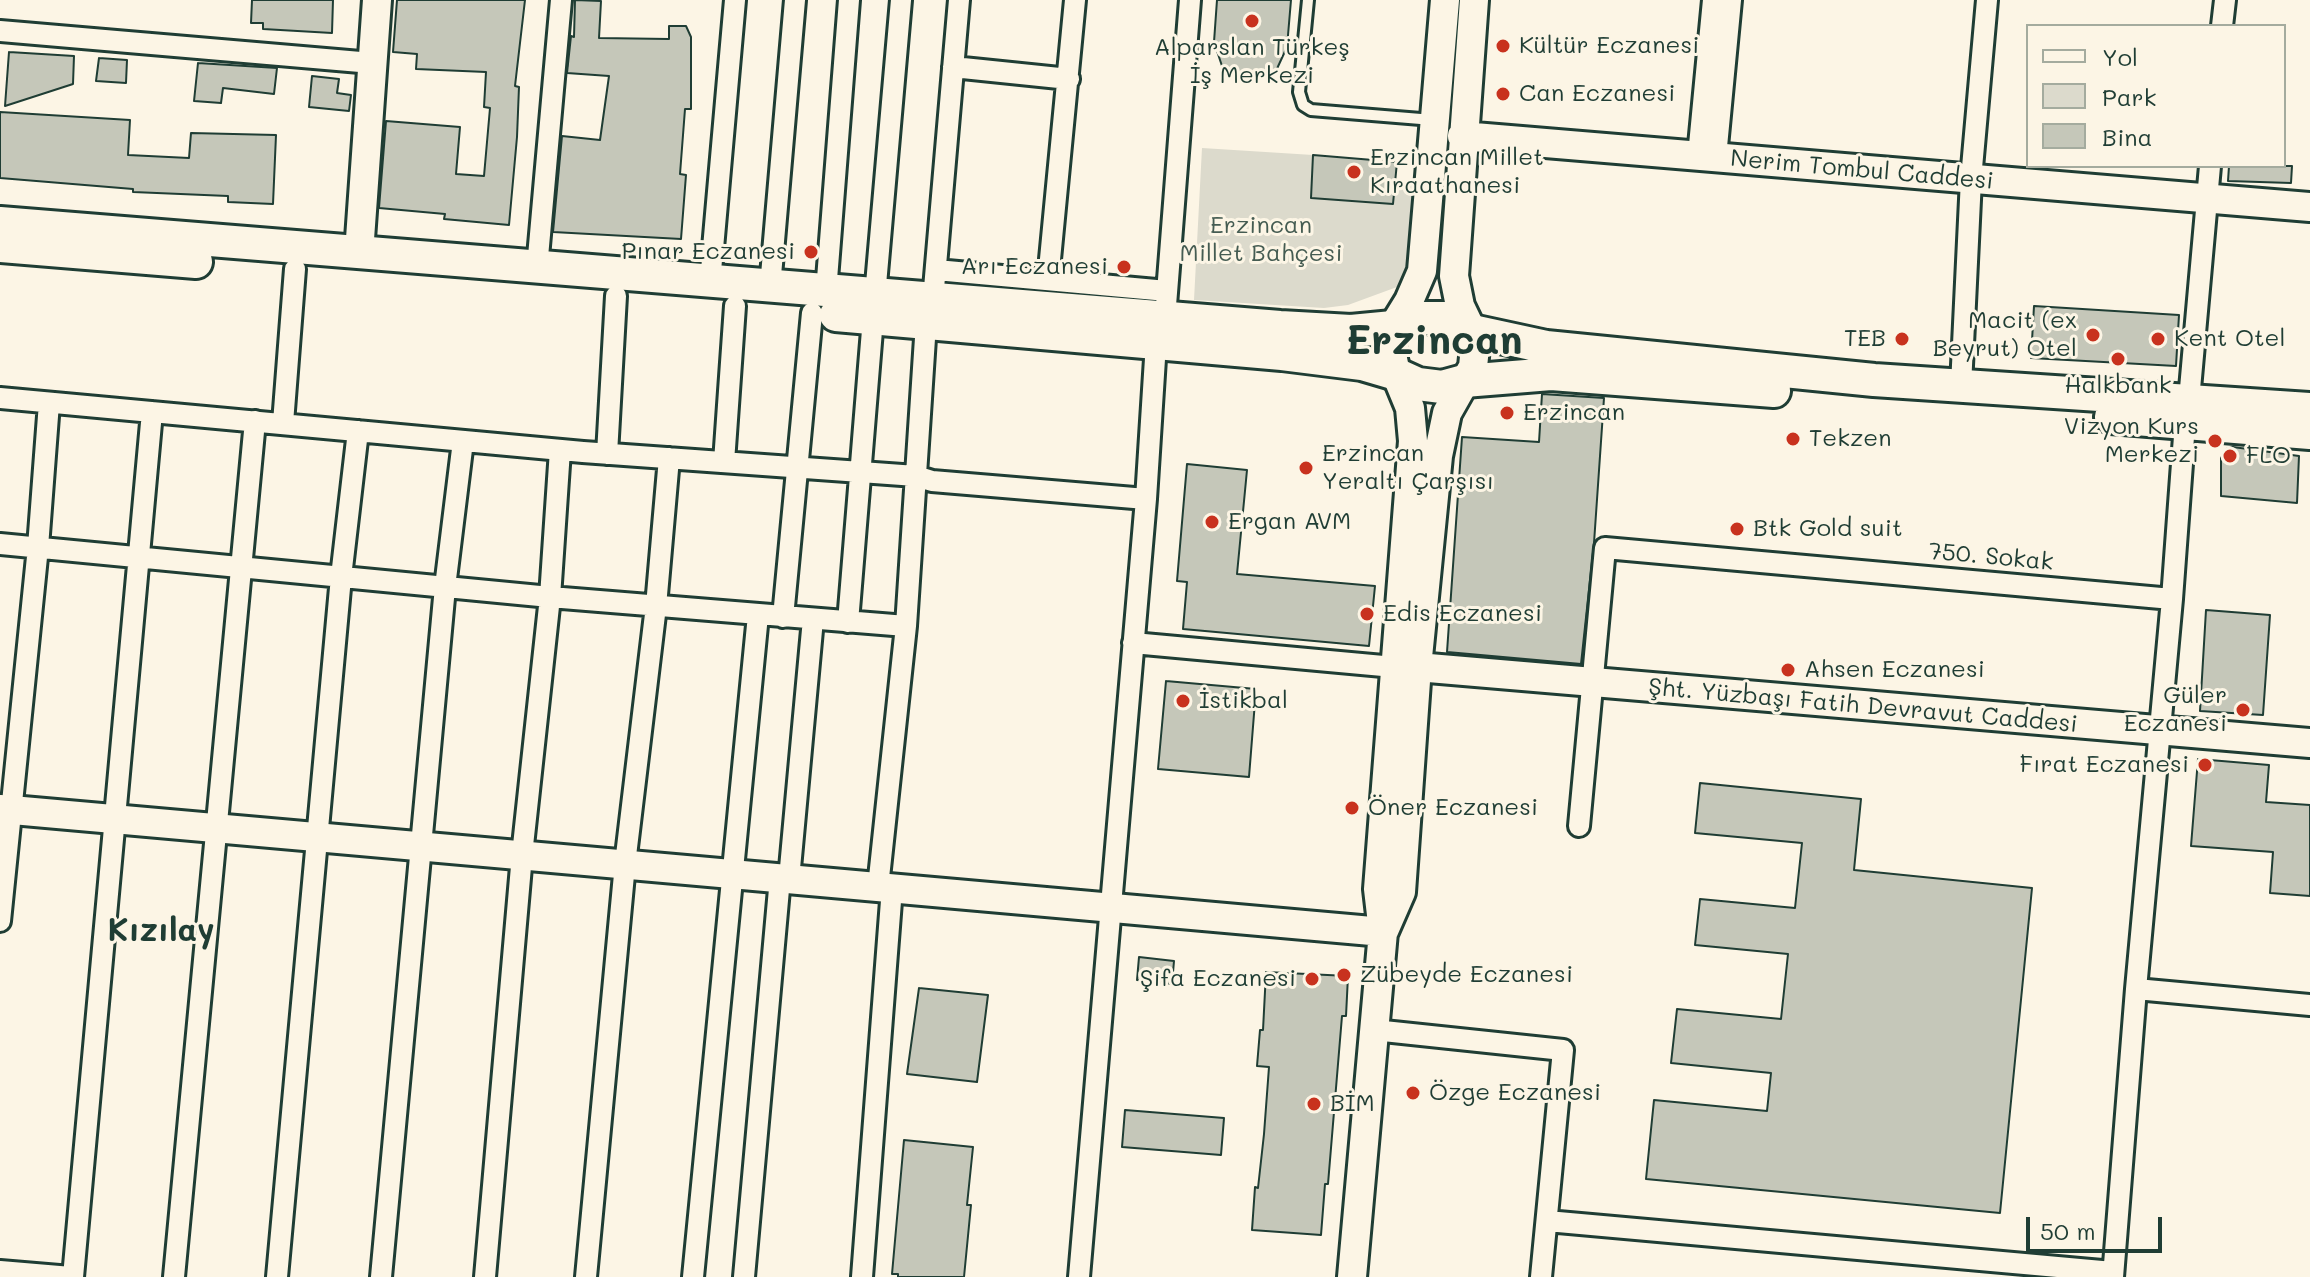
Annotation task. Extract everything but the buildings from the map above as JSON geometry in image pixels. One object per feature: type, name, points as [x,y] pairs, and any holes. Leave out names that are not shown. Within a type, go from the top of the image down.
[{"type":"main road","points":[[0,223],[770,287],[819,302]]},
{"type":"main road","points":[[0,246],[735,306],[819,302],[874,307],[932,298],[1351,331],[1393,327],[1416,318],[1445,318],[1472,331],[1546,347],[1961,386],[2187,412],[2310,433]]},
{"type":"main road","points":[[1163,318],[1362,364],[1418,384],[1442,387],[1464,381],[1551,374],[2187,412],[2310,409]]},
{"type":"street","points":[[359,253],[377,0]]},
{"type":"street","points":[[537,268],[561,0]]},
{"type":"street","points":[[710,282],[735,0]]},
{"type":"street","points":[[770,287],[795,0]]},
{"type":"street","points":[[783,617],[849,0]]},
{"type":"street","points":[[848,622],[901,0]]},
{"type":"street","points":[[862,1277],[885,888],[916,476],[959,0]]},
{"type":"street","points":[[1048,280],[1075,0]]},
{"type":"street","points":[[1079,1277],[1190,0]]},
{"type":"street","points":[[1405,667],[1413,441],[1410,408],[1396,374],[1391,349],[1393,327],[1422,271],[1445,0]]},
{"type":"street","points":[[1352,1277],[1383,932],[1378,889],[1405,667],[1447,413],[1473,367],[1475,347],[1472,331],[1460,306],[1454,276],[1474,0]]},
{"type":"street","points":[[1707,157],[1713,0]]},
{"type":"street","points":[[1707,157],[1731,0]]},
{"type":"street","points":[[1961,386],[1971,179],[1987,0]]},
{"type":"street","points":[[2222,24],[2225,0]]},
{"type":"street","points":[[0,31],[372,63]]},
{"type":"street","points":[[953,67],[1069,79]]},
{"type":"street","name":"Nerim Tombul Caddesi","points":[[1462,136],[2310,207]]},
{"type":"street","points":[[1547,1221],[2113,1275],[2210,168]]},
{"type":"street","points":[[283,423],[295,269]]},
{"type":"street","points":[[932,298],[1048,280],[1163,318]]},
{"type":"street","points":[[607,454],[616,296]]},
{"type":"street","points":[[724,462],[735,306]]},
{"type":"street","points":[[0,398],[560,450],[916,476],[932,481],[1146,499]]},
{"type":"street","points":[[0,921],[5,809],[38,547],[49,403]]},
{"type":"street","points":[[0,1271],[72,1277],[152,412]]},
{"type":"street","points":[[174,1277],[255,421]]},
{"type":"street","points":[[277,1277],[341,577],[358,431]]},
{"type":"street","points":[[381,1277],[445,587],[463,441]]},
{"type":"street","points":[[485,1277],[522,855],[550,597],[560,450]]},
{"type":"street","points":[[586,1277],[625,864],[656,606],[669,458]]},
{"type":"street","points":[[0,544],[550,597],[906,626]]},
{"type":"street","name":"750. Sokak","points":[[1592,682],[1605,548],[2172,599]]},
{"type":"street","points":[[693,1277],[758,615]]},
{"type":"street","points":[[744,1277],[813,619]]},
{"type":"street","points":[[1133,643],[1405,667]]},
{"type":"street","name":"Şht. Yüzbaşı Fatih Devravut Caddesi","points":[[1405,667],[2310,743]]},
{"type":"street","points":[[1579,826],[1592,682]]},
{"type":"street","points":[[5,809],[1383,932]]},
{"type":"street","points":[[2136,989],[2310,1005]]},
{"type":"street","points":[[1374,1030],[1563,1050],[1541,1277]]},
{"type":"lane","points":[[1308,0],[1299,92],[1303,105],[1311,110],[1435,121]]},
{"type":"green space","name":"Erzincan Millet Bahçesi","points":[[1202,148],[1313,155],[1311,197],[1393,204],[1395,182],[1419,183],[1410,266],[1397,287],[1348,305],[1324,308],[1194,300]]},
{"type":"place","name":"Alparslan Türkeş İş Merkezi","points":[[1252,21]]},
{"type":"place","name":"Kültür Eczanesi","points":[[1503,46]]},
{"type":"place","name":"Can Eczanesi","points":[[1503,94]]},
{"type":"place","name":"Erzincan Millet Kıraathanesi","points":[[1354,172]]},
{"type":"place","name":"Pınar Eczanesi","points":[[811,252]]},
{"type":"place","name":"Arı Eczanesi","points":[[1124,267]]},
{"type":"place","name":"Macit (ex Beyrut) Otel","points":[[2093,335]]},
{"type":"place","name":"TEB","points":[[1902,339]]},
{"type":"place","name":"Kent Otel","points":[[2158,339]]},
{"type":"place","name":"Halkbank","points":[[2118,359]]},
{"type":"place","name":"Erzincan","points":[[1507,413]]},
{"type":"place","name":"Tekzen","points":[[1793,439]]},
{"type":"place","name":"Vizyon Kurs Merkezi","points":[[2215,441]]},
{"type":"place","name":"FLO","points":[[2230,456]]},
{"type":"place","name":"Erzincan Yeraltı Çarşısı","points":[[1306,468]]},
{"type":"place","name":"Ergan AVM","points":[[1212,522]]},
{"type":"place","name":"Btk Gold suit","points":[[1737,529]]},
{"type":"place","name":"Edis Eczanesi","points":[[1367,614]]},
{"type":"place","name":"Ahsen Eczanesi","points":[[1788,670]]},
{"type":"place","name":"İstikbal","points":[[1183,701]]},
{"type":"place","name":"Güler Eczanesi","points":[[2243,710]]},
{"type":"place","name":"Fırat Eczanesi","points":[[2205,765]]},
{"type":"place","name":"Öner Eczanesi","points":[[1352,808]]},
{"type":"place","name":"Zübeyde Eczanesi","points":[[1344,975]]},
{"type":"place","name":"Şifa Eczanesi","points":[[1312,979]]},
{"type":"place","name":"Özge Eczanesi","points":[[1413,1093]]},
{"type":"place","name":"BİM","points":[[1314,1104]]},
{"type":"district","name":"Erzincan","points":[[1434,342]]},
{"type":"district","name":"Kızılay","points":[[161,931]]}]
